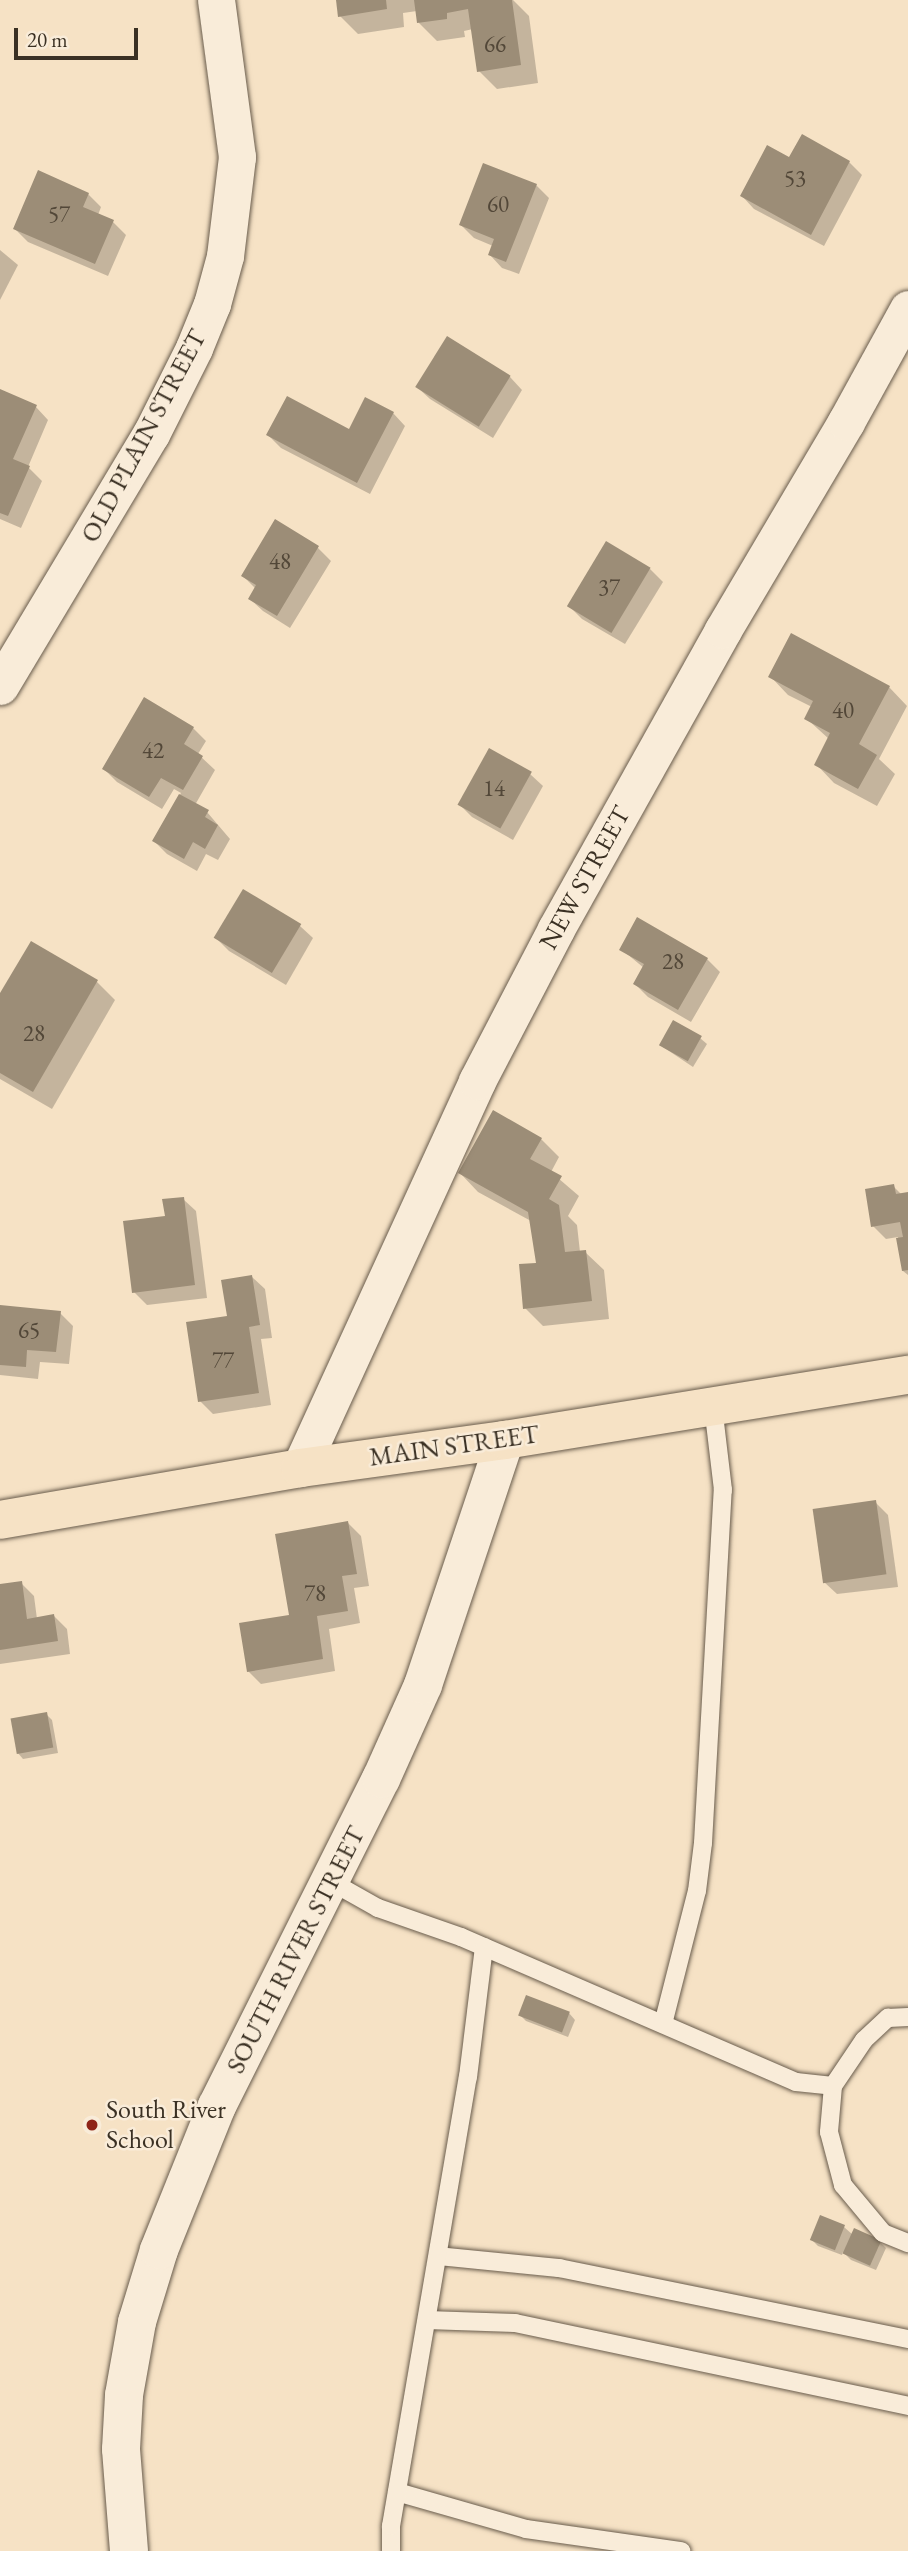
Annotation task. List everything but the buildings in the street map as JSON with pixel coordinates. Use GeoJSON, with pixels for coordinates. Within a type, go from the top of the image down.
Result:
{"type":"FeatureCollection","features":[{"type":"Feature","properties":{"kind":"main road","name":"MAIN STREET"},"geometry":{"type":"LineString","coordinates":[[0,1520],[300,1468],[505,1440],[908,1375]]}},
{"type":"Feature","properties":{"kind":"street","name":"OLD PLAIN STREET"},"geometry":{"type":"LineString","coordinates":[[0,686],[151,434],[194,348],[212,304],[225,256],[237,157],[216,0]]}},
{"type":"Feature","properties":{"kind":"street","name":"NEW STREET"},"geometry":{"type":"LineString","coordinates":[[300,1468],[477,1081],[556,929],[723,630],[846,422],[908,309]]}},
{"type":"Feature","properties":{"kind":"street","name":"SOUTH RIVER STREET"},"geometry":{"type":"LineString","coordinates":[[129,2551],[121,2449],[124,2395],[137,2322],[159,2250],[207,2131],[381,1779],[423,1685],[505,1440]]}},
{"type":"Feature","properties":{"kind":"lane"},"geometry":{"type":"LineString","coordinates":[[663,2024],[697,1891],[703,1843],[723,1490],[713,1406]]}},
{"type":"Feature","properties":{"kind":"lane"},"geometry":{"type":"LineString","coordinates":[[330,1881],[378,1908],[484,1947],[796,2081],[833,2086]]}},
{"type":"Feature","properties":{"kind":"lane"},"geometry":{"type":"LineString","coordinates":[[391,2551],[391,2526],[468,2077],[484,1947]]}},
{"type":"Feature","properties":{"kind":"lane"},"geometry":{"type":"LineString","coordinates":[[908,2017],[888,2018],[864,2040],[833,2086],[829,2132],[843,2185],[883,2233],[908,2243]]}},
{"type":"Feature","properties":{"kind":"lane"},"geometry":{"type":"LineString","coordinates":[[438,2256],[559,2268],[908,2339]]}},
{"type":"Feature","properties":{"kind":"lane"},"geometry":{"type":"LineString","coordinates":[[427,2320],[515,2323],[908,2406]]}},
{"type":"Feature","properties":{"kind":"lane"},"geometry":{"type":"LineString","coordinates":[[397,2492],[526,2529],[681,2551]]}},
{"type":"Feature","properties":{"kind":"place","name":"South River School"},"geometry":{"type":"Point","coordinates":[92,2125]}}]}
